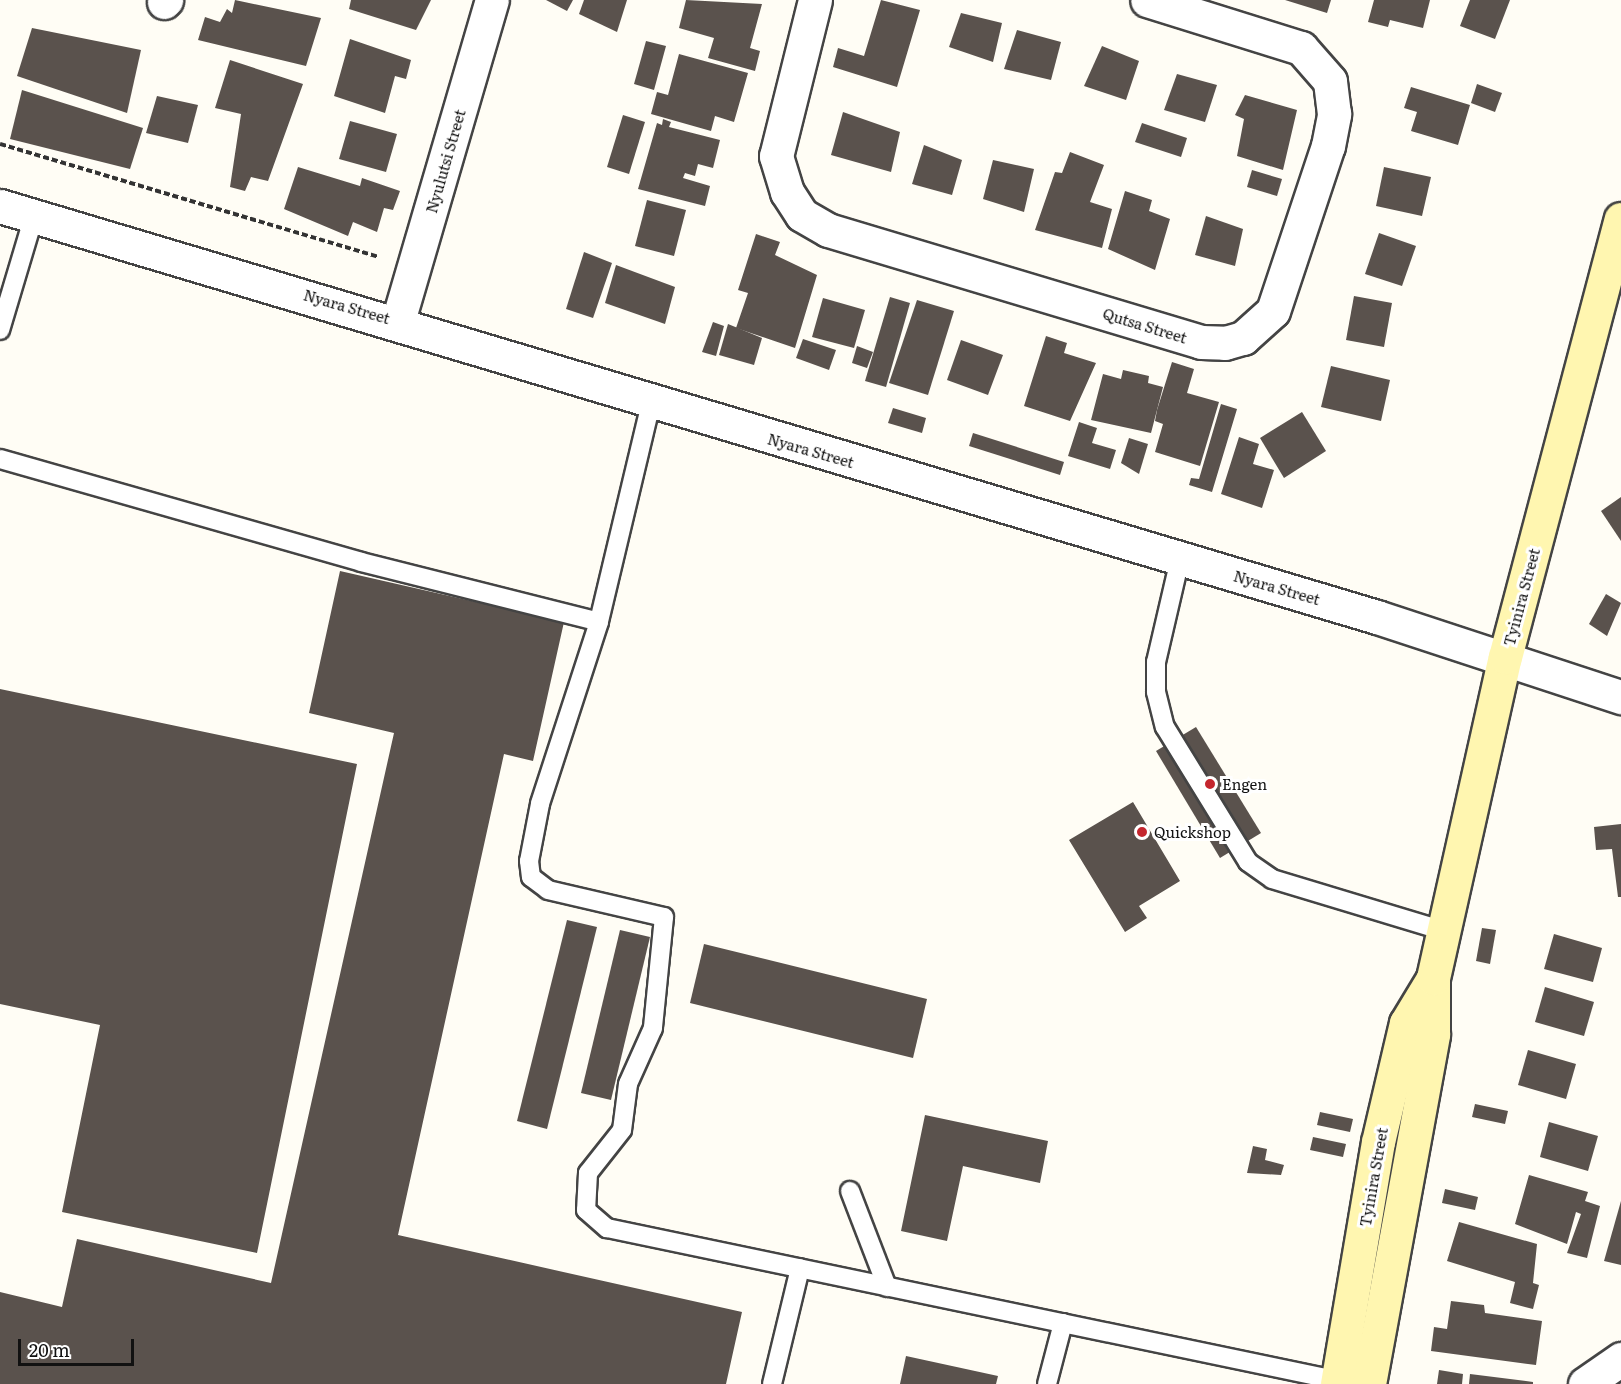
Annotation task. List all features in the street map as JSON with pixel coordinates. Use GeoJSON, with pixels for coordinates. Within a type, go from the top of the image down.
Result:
{"type":"FeatureCollection","features":[{"type":"Feature","properties":{"kind":"street","name":"Nyulutsi Street"},"geometry":{"type":"LineString","coordinates":[[398,321],[492,0]]}},
{"type":"Feature","properties":{"kind":"street","name":"Qutsa Street"},"geometry":{"type":"LineString","coordinates":[[815,0],[776,156],[787,192],[802,215],[828,230],[1201,342],[1225,343],[1258,326],[1277,300],[1328,146],[1334,114],[1330,81],[1301,48],[1147,0]]}},
{"type":"Feature","properties":{"kind":"street","name":"Nyara Street"},"geometry":{"type":"LineString","coordinates":[[0,206],[398,321],[651,403],[1505,657],[1621,697]]}},
{"type":"Feature","properties":{"kind":"street","name":"Tyinira Street"},"geometry":{"type":"LineString","coordinates":[[1350,1383],[1433,1034],[1433,978],[1505,657],[1621,219]]}},
{"type":"Feature","properties":{"kind":"street"},"geometry":{"type":"LineString","coordinates":[[1585,1384],[1621,1359]]}},
{"type":"Feature","properties":{"kind":"lane"},"geometry":{"type":"LineString","coordinates":[[0,330],[34,216]]}},
{"type":"Feature","properties":{"kind":"lane"},"geometry":{"type":"LineString","coordinates":[[651,403],[599,622],[531,836],[531,877],[548,890],[664,917],[653,1028],[628,1084],[622,1130],[588,1173],[586,1210],[607,1228],[1350,1383]]}},
{"type":"Feature","properties":{"kind":"lane"},"geometry":{"type":"LineString","coordinates":[[0,459],[361,562],[599,622]]}},
{"type":"Feature","properties":{"kind":"lane"},"geometry":{"type":"LineString","coordinates":[[1180,559],[1156,662],[1156,692],[1165,727],[1248,862],[1272,879],[1444,931]]}},
{"type":"Feature","properties":{"kind":"lane"},"geometry":{"type":"LineString","coordinates":[[850,1191],[887,1287]]}},
{"type":"Feature","properties":{"kind":"lane"},"geometry":{"type":"LineString","coordinates":[[772,1384],[800,1268]]}},
{"type":"Feature","properties":{"kind":"lane"},"geometry":{"type":"LineString","coordinates":[[1047,1384],[1063,1323]]}},
{"type":"Feature","properties":{"kind":"path"},"geometry":{"type":"LineString","coordinates":[[0,144],[414,267]]}},
{"type":"Feature","properties":{"kind":"building"},"geometry":{"type":"Polygon","coordinates":[[[235,0],[321,18],[306,66],[198,40],[205,17],[220,22],[227,9],[232,13],[235,0]]]}},
{"type":"Feature","properties":{"kind":"building"},"geometry":{"type":"Polygon","coordinates":[[[351,0],[431,0],[416,30],[349,9],[351,0]]]}},
{"type":"Feature","properties":{"kind":"building"},"geometry":{"type":"Polygon","coordinates":[[[546,0],[573,0],[567,11],[546,0]]]}},
{"type":"Feature","properties":{"kind":"building"},"geometry":{"type":"Polygon","coordinates":[[[584,0],[627,0],[617,32],[579,14],[584,0]]]}},
{"type":"Feature","properties":{"kind":"building"},"geometry":{"type":"Polygon","coordinates":[[[686,0],[762,4],[750,48],[760,51],[755,71],[708,58],[714,38],[679,28],[686,0]]]}},
{"type":"Feature","properties":{"kind":"building"},"geometry":{"type":"Polygon","coordinates":[[[881,0],[920,10],[897,87],[833,67],[838,48],[864,56],[881,0]]]}},
{"type":"Feature","properties":{"kind":"building"},"geometry":{"type":"Polygon","coordinates":[[[1285,0],[1331,0],[1327,13],[1285,0]]]}},
{"type":"Feature","properties":{"kind":"building"},"geometry":{"type":"Polygon","coordinates":[[[1374,0],[1430,0],[1423,28],[1390,20],[1388,27],[1368,22],[1374,0]]]}},
{"type":"Feature","properties":{"kind":"building"},"geometry":{"type":"Polygon","coordinates":[[[1470,0],[1510,0],[1495,39],[1460,26],[1470,0]]]}},
{"type":"Feature","properties":{"kind":"building"},"geometry":{"type":"Polygon","coordinates":[[[961,13],[1002,23],[993,62],[949,47],[961,13]]]}},
{"type":"Feature","properties":{"kind":"building"},"geometry":{"type":"Polygon","coordinates":[[[32,28],[141,50],[127,113],[17,76],[32,28]]]}},
{"type":"Feature","properties":{"kind":"building"},"geometry":{"type":"Polygon","coordinates":[[[1017,30],[1061,42],[1051,80],[1004,69],[1017,30]]]}},
{"type":"Feature","properties":{"kind":"building"},"geometry":{"type":"Polygon","coordinates":[[[350,39],[411,60],[406,79],[395,76],[385,113],[334,96],[350,39]]]}},
{"type":"Feature","properties":{"kind":"building"},"geometry":{"type":"Polygon","coordinates":[[[646,41],[666,46],[654,90],[634,84],[646,41]]]}},
{"type":"Feature","properties":{"kind":"building"},"geometry":{"type":"Polygon","coordinates":[[[1102,46],[1139,61],[1126,100],[1084,86],[1102,46]]]}},
{"type":"Feature","properties":{"kind":"building"},"geometry":{"type":"Polygon","coordinates":[[[679,54],[748,73],[734,122],[715,116],[711,131],[651,114],[657,92],[668,95],[679,54]]]}},
{"type":"Feature","properties":{"kind":"building"},"geometry":{"type":"Polygon","coordinates":[[[230,60],[303,84],[268,181],[251,177],[245,191],[230,187],[241,114],[215,108],[230,60]]]}},
{"type":"Feature","properties":{"kind":"building"},"geometry":{"type":"Polygon","coordinates":[[[1177,74],[1217,85],[1205,122],[1164,110],[1177,74]]]}},
{"type":"Feature","properties":{"kind":"building"},"geometry":{"type":"Polygon","coordinates":[[[1477,84],[1502,93],[1495,112],[1471,103],[1477,84]]]}},
{"type":"Feature","properties":{"kind":"building"},"geometry":{"type":"Polygon","coordinates":[[[1411,87],[1470,105],[1458,145],[1411,131],[1417,112],[1404,108],[1411,87]]]}},
{"type":"Feature","properties":{"kind":"building"},"geometry":{"type":"Polygon","coordinates":[[[22,90],[143,128],[130,169],[10,139],[22,90]]]}},
{"type":"Feature","properties":{"kind":"building"},"geometry":{"type":"Polygon","coordinates":[[[1245,95],[1297,110],[1283,170],[1237,156],[1244,119],[1235,115],[1245,95]]]}},
{"type":"Feature","properties":{"kind":"building"},"geometry":{"type":"Polygon","coordinates":[[[157,96],[198,105],[188,143],[146,133],[157,96]]]}},
{"type":"Feature","properties":{"kind":"building"},"geometry":{"type":"Polygon","coordinates":[[[843,112],[900,132],[891,172],[831,155],[843,112]]]}},
{"type":"Feature","properties":{"kind":"building"},"geometry":{"type":"Polygon","coordinates":[[[623,115],[645,122],[629,174],[607,167],[623,115]]]}},
{"type":"Feature","properties":{"kind":"building"},"geometry":{"type":"Polygon","coordinates":[[[663,119],[671,122],[669,127],[720,140],[713,168],[698,164],[695,176],[685,173],[683,178],[710,186],[705,206],[638,189],[657,123],[662,125],[663,119]]]}},
{"type":"Feature","properties":{"kind":"building"},"geometry":{"type":"Polygon","coordinates":[[[350,121],[397,134],[386,172],[339,159],[350,121]]]}},
{"type":"Feature","properties":{"kind":"building"},"geometry":{"type":"Polygon","coordinates":[[[1142,123],[1187,138],[1181,157],[1135,142],[1142,123]]]}},
{"type":"Feature","properties":{"kind":"building"},"geometry":{"type":"Polygon","coordinates":[[[924,145],[962,160],[952,195],[912,184],[924,145]]]}},
{"type":"Feature","properties":{"kind":"building"},"geometry":{"type":"Polygon","coordinates":[[[1070,152],[1104,165],[1090,202],[1112,209],[1102,248],[1035,230],[1055,172],[1062,173],[1070,152]]]}},
{"type":"Feature","properties":{"kind":"building"},"geometry":{"type":"Polygon","coordinates":[[[993,160],[1034,169],[1024,212],[983,199],[993,160]]]}},
{"type":"Feature","properties":{"kind":"building"},"geometry":{"type":"Polygon","coordinates":[[[298,167],[360,186],[362,178],[400,191],[393,210],[384,208],[377,232],[353,222],[348,236],[284,209],[298,167]]]}},
{"type":"Feature","properties":{"kind":"building"},"geometry":{"type":"Polygon","coordinates":[[[1384,167],[1431,177],[1422,216],[1376,206],[1384,167]]]}},
{"type":"Feature","properties":{"kind":"building"},"geometry":{"type":"Polygon","coordinates":[[[1252,170],[1282,179],[1277,196],[1247,187],[1252,170]]]}},
{"type":"Feature","properties":{"kind":"building"},"geometry":{"type":"Polygon","coordinates":[[[1125,191],[1152,200],[1149,211],[1170,219],[1155,270],[1108,249],[1125,191]]]}},
{"type":"Feature","properties":{"kind":"building"},"geometry":{"type":"Polygon","coordinates":[[[647,200],[686,210],[674,256],[635,246],[647,200]]]}},
{"type":"Feature","properties":{"kind":"building"},"geometry":{"type":"Polygon","coordinates":[[[1206,216],[1243,229],[1235,266],[1195,255],[1206,216]]]}},
{"type":"Feature","properties":{"kind":"building"},"geometry":{"type":"Polygon","coordinates":[[[1379,233],[1416,246],[1402,286],[1365,274],[1379,233]]]}},
{"type":"Feature","properties":{"kind":"building"},"geometry":{"type":"Polygon","coordinates":[[[756,234],[780,242],[775,255],[817,275],[795,348],[736,328],[748,293],[738,290],[756,234]]]}},
{"type":"Feature","properties":{"kind":"building"},"geometry":{"type":"Polygon","coordinates":[[[584,252],[612,263],[593,318],[566,309],[584,252]]]}},
{"type":"Feature","properties":{"kind":"building"},"geometry":{"type":"Polygon","coordinates":[[[616,265],[675,287],[665,324],[605,303],[616,265]]]}},
{"type":"Feature","properties":{"kind":"building"},"geometry":{"type":"Polygon","coordinates":[[[1354,296],[1392,303],[1384,347],[1346,340],[1354,296]]]}},
{"type":"Feature","properties":{"kind":"building"},"geometry":{"type":"Polygon","coordinates":[[[890,297],[910,303],[886,387],[865,381],[890,297]]]}},
{"type":"Feature","properties":{"kind":"building"},"geometry":{"type":"Polygon","coordinates":[[[823,298],[865,310],[854,348],[812,337],[823,298]]]}},
{"type":"Feature","properties":{"kind":"building"},"geometry":{"type":"Polygon","coordinates":[[[917,300],[954,311],[928,395],[889,383],[917,300]]]}},
{"type":"Feature","properties":{"kind":"building"},"geometry":{"type":"Polygon","coordinates":[[[713,322],[724,326],[716,356],[702,352],[713,322]]]}},
{"type":"Feature","properties":{"kind":"building"},"geometry":{"type":"Polygon","coordinates":[[[728,324],[762,338],[754,365],[719,355],[728,324]]]}},
{"type":"Feature","properties":{"kind":"building"},"geometry":{"type":"Polygon","coordinates":[[[1046,336],[1067,343],[1064,353],[1096,363],[1070,421],[1024,406],[1046,336]]]}},
{"type":"Feature","properties":{"kind":"building"},"geometry":{"type":"Polygon","coordinates":[[[803,339],[836,350],[829,370],[796,358],[803,339]]]}},
{"type":"Feature","properties":{"kind":"building"},"geometry":{"type":"Polygon","coordinates":[[[961,340],[1003,355],[988,395],[947,380],[961,340]]]}},
{"type":"Feature","properties":{"kind":"building"},"geometry":{"type":"Polygon","coordinates":[[[857,346],[873,352],[867,368],[852,363],[857,346]]]}},
{"type":"Feature","properties":{"kind":"building"},"geometry":{"type":"Polygon","coordinates":[[[1172,362],[1194,369],[1187,393],[1219,402],[1200,466],[1155,452],[1163,424],[1155,421],[1157,410],[1172,362]]]}},
{"type":"Feature","properties":{"kind":"building"},"geometry":{"type":"Polygon","coordinates":[[[1331,366],[1390,380],[1381,421],[1321,407],[1331,366]]]}},
{"type":"Feature","properties":{"kind":"building"},"geometry":{"type":"Polygon","coordinates":[[[1123,370],[1149,376],[1148,383],[1163,387],[1151,433],[1091,420],[1103,374],[1121,379],[1123,370]]]}},
{"type":"Feature","properties":{"kind":"building"},"geometry":{"type":"Polygon","coordinates":[[[1221,404],[1237,409],[1212,492],[1189,485],[1191,478],[1199,479],[1221,404]]]}},
{"type":"Feature","properties":{"kind":"building"},"geometry":{"type":"Polygon","coordinates":[[[893,408],[926,418],[922,433],[888,423],[893,408]]]}},
{"type":"Feature","properties":{"kind":"building"},"geometry":{"type":"Polygon","coordinates":[[[1302,412],[1326,451],[1284,478],[1260,438],[1302,412]]]}},
{"type":"Feature","properties":{"kind":"building"},"geometry":{"type":"Polygon","coordinates":[[[1079,422],[1097,428],[1092,443],[1116,450],[1110,469],[1068,456],[1079,422]]]}},
{"type":"Feature","properties":{"kind":"building"},"geometry":{"type":"Polygon","coordinates":[[[973,433],[1064,462],[1060,475],[969,446],[973,433]]]}},
{"type":"Feature","properties":{"kind":"building"},"geometry":{"type":"Polygon","coordinates":[[[1239,437],[1259,444],[1253,464],[1274,470],[1262,508],[1221,494],[1239,437]]]}},
{"type":"Feature","properties":{"kind":"building"},"geometry":{"type":"Polygon","coordinates":[[[1129,438],[1148,444],[1139,474],[1121,463],[1129,438]]]}},
{"type":"Feature","properties":{"kind":"building"},"geometry":{"type":"Polygon","coordinates":[[[1621,497],[1621,541],[1601,511],[1621,497]]]}},
{"type":"Feature","properties":{"kind":"building"},"geometry":{"type":"Polygon","coordinates":[[[340,571],[564,622],[533,761],[504,754],[398,1235],[742,1312],[726,1384],[0,1384],[0,1292],[62,1307],[77,1239],[271,1283],[394,733],[309,713],[340,571]]]}},
{"type":"Feature","properties":{"kind":"building"},"geometry":{"type":"Polygon","coordinates":[[[1606,594],[1621,603],[1607,636],[1589,624],[1606,594]]]}},
{"type":"Feature","properties":{"kind":"building"},"geometry":{"type":"Polygon","coordinates":[[[0,689],[357,764],[257,1253],[62,1212],[100,1025],[0,1004],[0,689]]]}},
{"type":"Feature","properties":{"kind":"building"},"geometry":{"type":"Polygon","coordinates":[[[1196,727],[1261,833],[1220,858],[1156,751],[1196,727]]]}},
{"type":"Feature","properties":{"kind":"building"},"geometry":{"type":"Polygon","coordinates":[[[1133,802],[1180,881],[1139,906],[1147,918],[1125,932],[1069,840],[1133,802]]]}},
{"type":"Feature","properties":{"kind":"building"},"geometry":{"type":"Polygon","coordinates":[[[1621,824],[1621,897],[1618,897],[1612,849],[1596,850],[1594,827],[1621,824]]]}},
{"type":"Feature","properties":{"kind":"building"},"geometry":{"type":"Polygon","coordinates":[[[567,920],[597,927],[547,1129],[517,1121],[567,920]]]}},
{"type":"Feature","properties":{"kind":"building"},"geometry":{"type":"Polygon","coordinates":[[[1482,928],[1496,930],[1490,964],[1476,961],[1482,928]]]}},
{"type":"Feature","properties":{"kind":"building"},"geometry":{"type":"Polygon","coordinates":[[[620,930],[650,937],[611,1100],[581,1093],[620,930]]]}},
{"type":"Feature","properties":{"kind":"building"},"geometry":{"type":"Polygon","coordinates":[[[1554,934],[1602,948],[1593,982],[1544,969],[1554,934]]]}},
{"type":"Feature","properties":{"kind":"building"},"geometry":{"type":"Polygon","coordinates":[[[704,944],[927,999],[913,1058],[690,1003],[704,944]]]}},
{"type":"Feature","properties":{"kind":"building"},"geometry":{"type":"Polygon","coordinates":[[[1545,987],[1594,1002],[1584,1036],[1535,1022],[1545,987]]]}},
{"type":"Feature","properties":{"kind":"building"},"geometry":{"type":"Polygon","coordinates":[[[1528,1050],[1576,1064],[1566,1099],[1518,1085],[1528,1050]]]}},
{"type":"Feature","properties":{"kind":"building"},"geometry":{"type":"Polygon","coordinates":[[[1475,1104],[1508,1111],[1505,1124],[1472,1117],[1475,1104]]]}},
{"type":"Feature","properties":{"kind":"building"},"geometry":{"type":"Polygon","coordinates":[[[1320,1112],[1353,1119],[1350,1132],[1317,1125],[1320,1112]]]}},
{"type":"Feature","properties":{"kind":"building"},"geometry":{"type":"Polygon","coordinates":[[[925,1115],[1048,1141],[1040,1183],[963,1166],[947,1241],[901,1231],[925,1115]]]}},
{"type":"Feature","properties":{"kind":"building"},"geometry":{"type":"Polygon","coordinates":[[[1549,1122],[1598,1136],[1588,1171],[1540,1157],[1549,1122]]]}},
{"type":"Feature","properties":{"kind":"building"},"geometry":{"type":"Polygon","coordinates":[[[1313,1137],[1346,1144],[1343,1157],[1310,1150],[1313,1137]]]}},
{"type":"Feature","properties":{"kind":"building"},"geometry":{"type":"Polygon","coordinates":[[[1253,1146],[1267,1149],[1265,1160],[1284,1165],[1281,1175],[1247,1173],[1253,1146]]]}},
{"type":"Feature","properties":{"kind":"building"},"geometry":{"type":"Polygon","coordinates":[[[1529,1175],[1588,1192],[1585,1201],[1600,1206],[1587,1258],[1567,1253],[1581,1214],[1576,1212],[1567,1244],[1515,1224],[1529,1175]]]}},
{"type":"Feature","properties":{"kind":"building"},"geometry":{"type":"Polygon","coordinates":[[[1445,1189],[1478,1197],[1475,1210],[1442,1203],[1445,1189]]]}},
{"type":"Feature","properties":{"kind":"building"},"geometry":{"type":"Polygon","coordinates":[[[1621,1201],[1621,1265],[1604,1261],[1621,1201]]]}},
{"type":"Feature","properties":{"kind":"building"},"geometry":{"type":"Polygon","coordinates":[[[1459,1222],[1537,1244],[1533,1283],[1539,1285],[1533,1309],[1510,1303],[1515,1282],[1447,1261],[1459,1222]]]}},
{"type":"Feature","properties":{"kind":"building"},"geometry":{"type":"Polygon","coordinates":[[[1451,1301],[1484,1305],[1485,1313],[1542,1321],[1536,1365],[1431,1351],[1434,1327],[1447,1329],[1451,1301]]]}},
{"type":"Feature","properties":{"kind":"building"},"geometry":{"type":"Polygon","coordinates":[[[906,1356],[998,1376],[996,1384],[900,1384],[906,1356]]]}},
{"type":"Feature","properties":{"kind":"building"},"geometry":{"type":"Polygon","coordinates":[[[1439,1370],[1463,1374],[1462,1384],[1437,1384],[1439,1370]]]}},
{"type":"Feature","properties":{"kind":"building"},"geometry":{"type":"Polygon","coordinates":[[[1470,1374],[1533,1382],[1533,1384],[1469,1384],[1470,1374]]]}},
{"type":"Feature","properties":{"kind":"place","name":"Engen"},"geometry":{"type":"Point","coordinates":[1210,784]}},
{"type":"Feature","properties":{"kind":"place","name":"Quickshop"},"geometry":{"type":"Point","coordinates":[1142,832]}}]}
